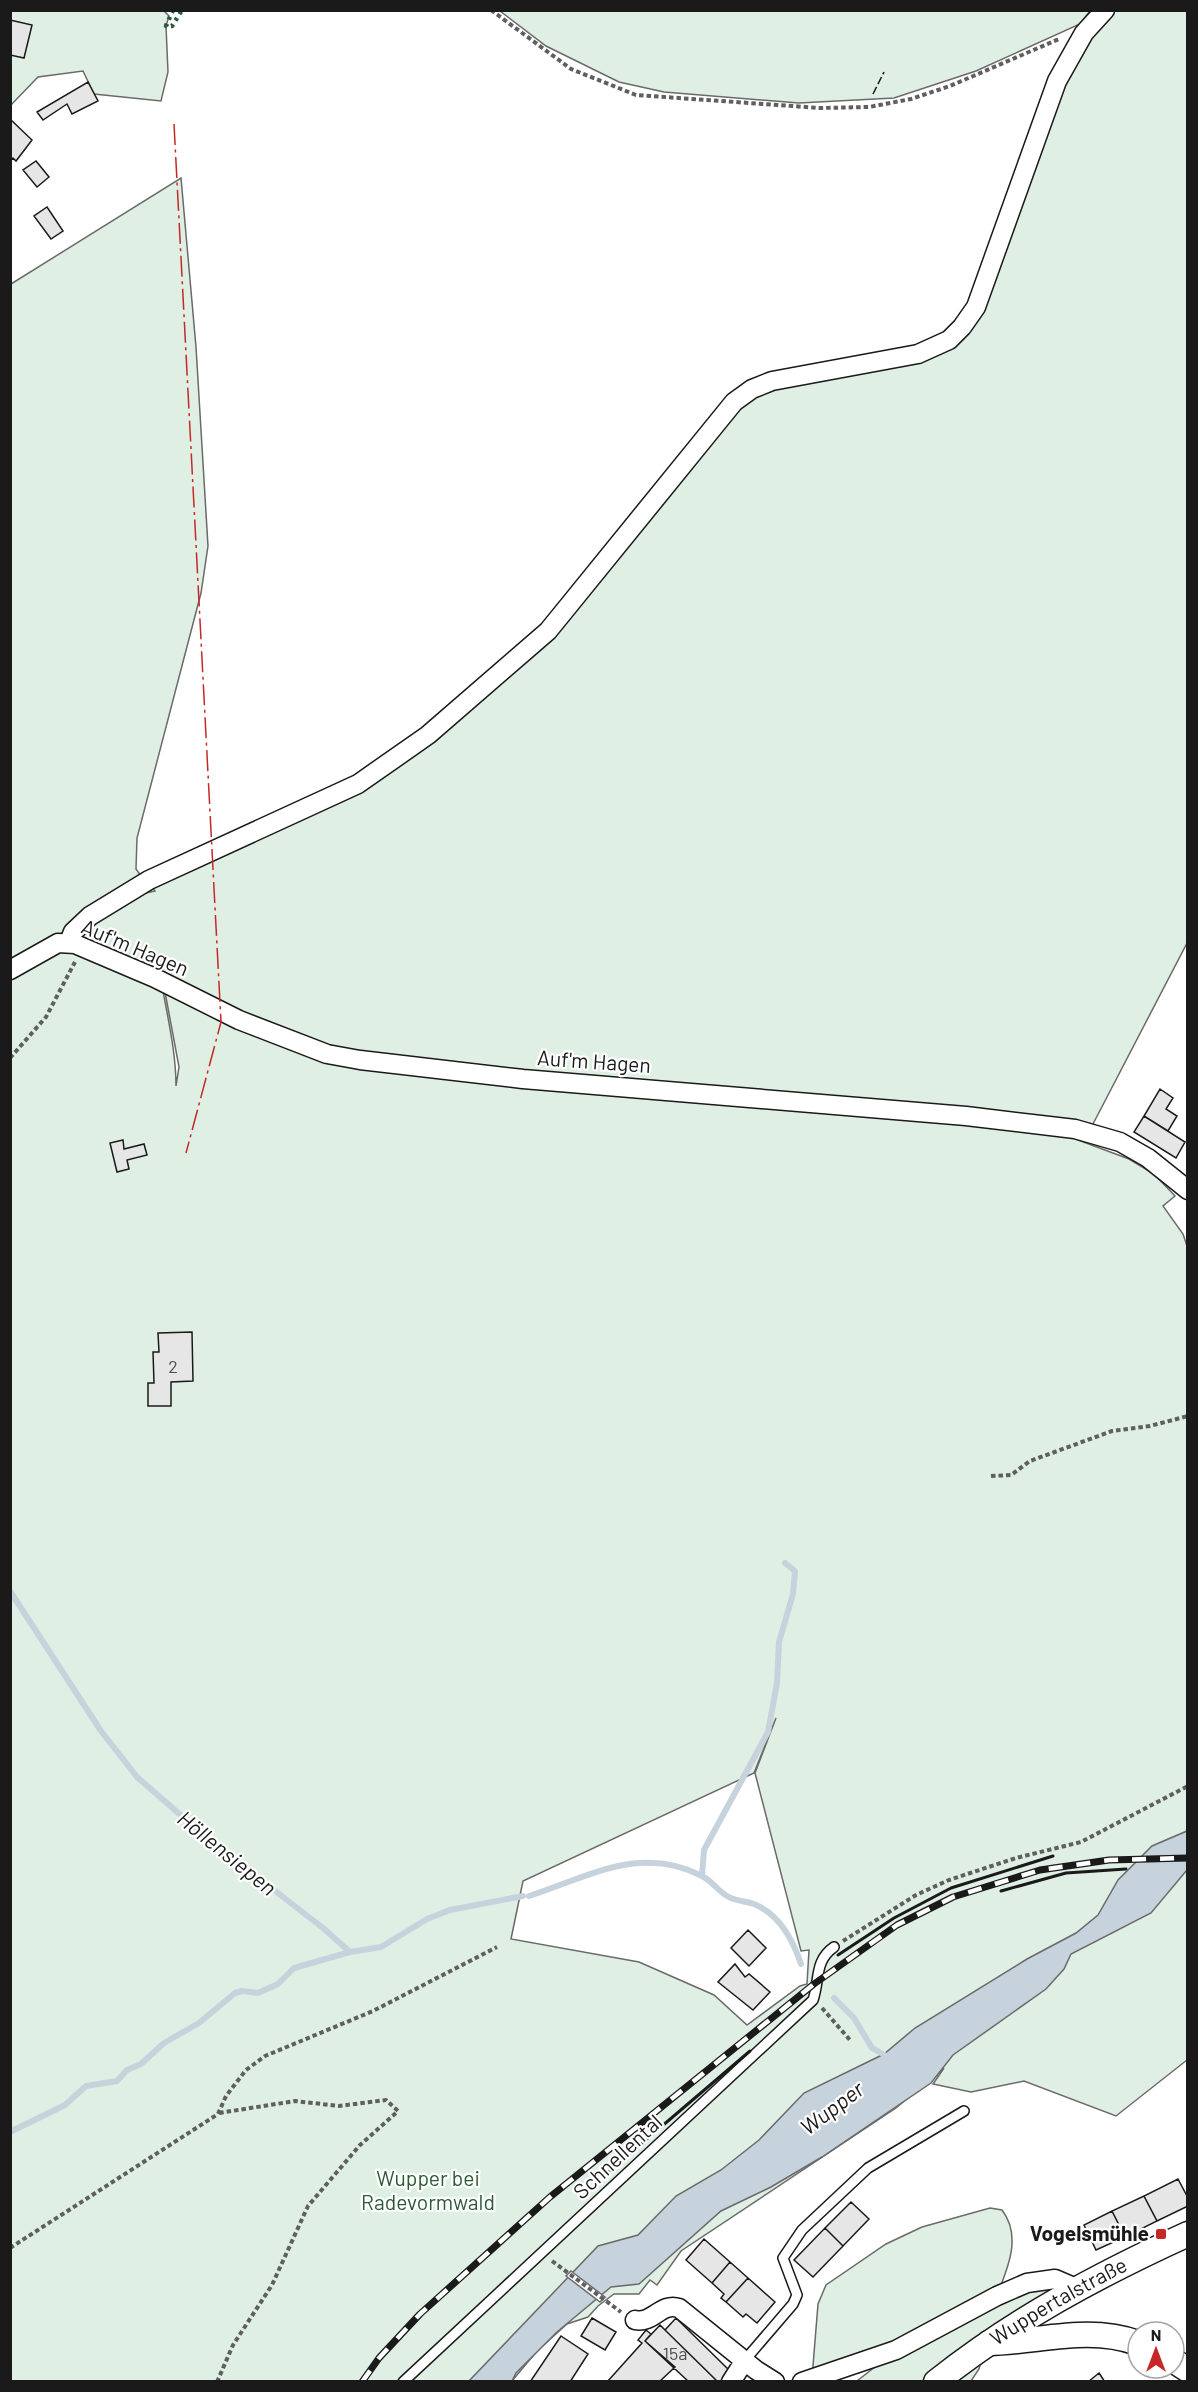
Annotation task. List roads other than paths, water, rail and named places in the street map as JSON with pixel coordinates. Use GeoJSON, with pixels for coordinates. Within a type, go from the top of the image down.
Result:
{"type":"FeatureCollection","features":[{"type":"Feature","properties":{"kind":"main road","name":"Wuppertalstraße"},"geometry":{"type":"LineString","coordinates":[[936,2382],[986,2343],[1076,2288],[1188,2234]]}},
{"type":"Feature","properties":{"kind":"main road"},"geometry":{"type":"LineString","coordinates":[[986,2343],[1081,2334],[1102,2334],[1126,2340]]}},
{"type":"Feature","properties":{"kind":"street"},"geometry":{"type":"LineString","coordinates":[[77,945],[73,933],[90,916],[149,880],[357,784],[429,735],[548,631],[592,580],[706,434],[734,402],[752,389],[772,381],[918,354],[949,340],[975,307],[1057,81],[1084,33],[1105,10]]}},
{"type":"Feature","properties":{"kind":"street","name":"Auf'm Hagen"},"geometry":{"type":"LineString","coordinates":[[10,970],[58,943],[77,945],[156,978],[238,1020],[327,1054],[360,1060],[524,1079],[955,1114],[1075,1129],[1120,1143],[1148,1158],[1188,1190]]}},
{"type":"Feature","properties":{"kind":"street"},"geometry":{"type":"LineString","coordinates":[[802,2382],[896,2350],[997,2296],[1027,2283],[1055,2279],[1076,2288]]}},
{"type":"Feature","properties":{"kind":"street"},"geometry":{"type":"LineString","coordinates":[[635,2320],[647,2320],[667,2307],[679,2308],[775,2382]]}},
{"type":"Feature","properties":{"kind":"street"},"geometry":{"type":"LineString","coordinates":[[731,2382],[745,2360]]}},
{"type":"Feature","properties":{"kind":"lane","name":"Schnellental"},"geometry":{"type":"LineString","coordinates":[[403,2382],[813,2000],[816,1971],[826,1953],[834,1947]]}},
{"type":"Feature","properties":{"kind":"lane"},"geometry":{"type":"LineString","coordinates":[[745,2360],[793,2304],[797,2295],[783,2258],[802,2230],[868,2168],[964,2111]]}},
{"type":"Feature","properties":{"kind":"water","name":"Wupper"},"geometry":{"type":"Polygon","coordinates":[[[1187,1831],[1187,1870],[1151,1913],[1071,1954],[1064,1969],[1046,1989],[953,2055],[931,2083],[822,2157],[771,2187],[721,2211],[639,2284],[611,2287],[557,2332],[516,2373],[512,2381],[468,2382],[598,2246],[638,2235],[676,2196],[721,2170],[759,2140],[804,2093],[884,2054],[915,2028],[1027,1959],[1076,1933],[1098,1915],[1118,1880],[1152,1846],[1187,1831]]]}},
{"type":"Feature","properties":{"kind":"waterway"},"geometry":{"type":"LineString","coordinates":[[702,1876],[704,1850],[768,1732],[777,1683],[779,1642],[793,1594],[795,1571],[785,1563]]}},
{"type":"Feature","properties":{"kind":"waterway","name":"Höllensiepen"},"geometry":{"type":"LineString","coordinates":[[10,1591],[101,1731],[137,1777],[207,1838],[323,1928],[350,1952],[381,1947],[427,1919],[450,1910],[523,1896]]}},
{"type":"Feature","properties":{"kind":"waterway","name":"Höllensiepen"},"geometry":{"type":"LineString","coordinates":[[529,1896],[615,1867],[636,1863],[658,1863],[679,1867],[706,1878],[730,1898],[754,1904],[771,1914],[789,1937],[801,1964]]}},
{"type":"Feature","properties":{"kind":"waterway"},"geometry":{"type":"LineString","coordinates":[[10,2132],[65,2105],[86,2086],[117,2081],[127,2070],[141,2064],[164,2043],[199,2023],[235,1993],[242,1991],[258,1993],[278,1984],[294,1968],[350,1952]]}},
{"type":"Feature","properties":{"kind":"waterway","name":"Höllensiepen"},"geometry":{"type":"LineString","coordinates":[[834,1998],[854,2018],[872,2048],[890,2058]]}},
{"type":"Feature","properties":{"kind":"railway"},"geometry":{"type":"LineString","coordinates":[[362,2382],[379,2358],[420,2314],[550,2197],[814,1984],[897,1925],[953,1897],[1040,1870],[1109,1860],[1188,1858]]}},
{"type":"Feature","properties":{"kind":"place","name":"Vogelsmühle"},"geometry":{"type":"Point","coordinates":[1161,2234]}},
{"type":"Feature","properties":{"kind":"park label","name":"Wupper bei Radevormwald"},"geometry":{"type":"Point","coordinates":[428,2191]}}]}
